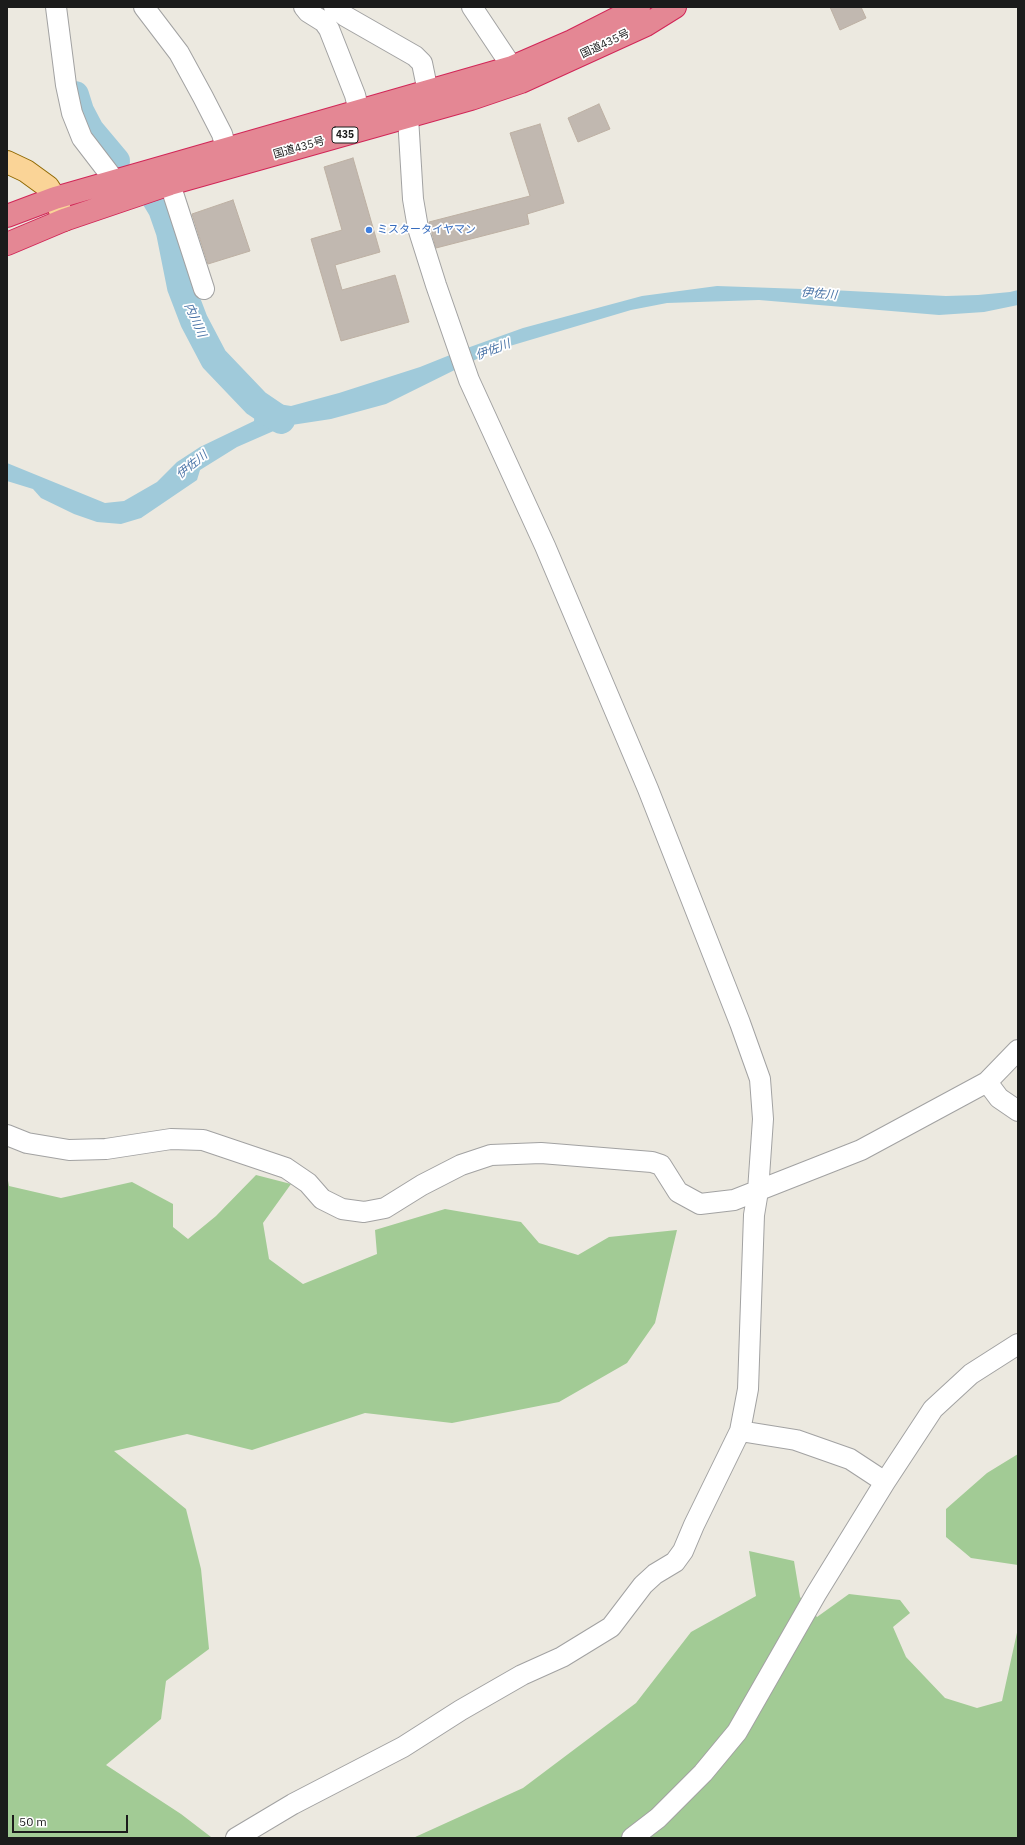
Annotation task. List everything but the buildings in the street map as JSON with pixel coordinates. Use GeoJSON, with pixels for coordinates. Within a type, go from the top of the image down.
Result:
{"type":"FeatureCollection","features":[{"type":"Feature","properties":{"kind":"highway","name":"国道435号"},"geometry":{"type":"LineString","coordinates":[[7,244],[64,220],[170,184],[406,108],[520,82],[646,25],[675,7]]}},
{"type":"Feature","properties":{"kind":"highway","name":"国道435号"},"geometry":{"type":"LineString","coordinates":[[7,216],[55,198],[359,111],[406,108],[428,92],[512,67],[572,41],[630,9]]}},
{"type":"Feature","properties":{"kind":"main road"},"geometry":{"type":"LineString","coordinates":[[7,162],[38,179],[48,187],[55,198],[64,220]]}},
{"type":"Feature","properties":{"kind":"street"},"geometry":{"type":"LineString","coordinates":[[56,7],[66,85],[72,113],[82,138],[115,181]]}},
{"type":"Feature","properties":{"kind":"street"},"geometry":{"type":"LineString","coordinates":[[144,7],[179,53],[216,122],[226,148]]}},
{"type":"Feature","properties":{"kind":"street"},"geometry":{"type":"LineString","coordinates":[[304,7],[308,12],[324,22],[329,29],[355,95],[359,111]]}},
{"type":"Feature","properties":{"kind":"street"},"geometry":{"type":"LineString","coordinates":[[334,7],[345,16],[415,56],[422,63],[428,92]]}},
{"type":"Feature","properties":{"kind":"street"},"geometry":{"type":"LineString","coordinates":[[472,7],[512,67]]}},
{"type":"Feature","properties":{"kind":"street"},"geometry":{"type":"LineString","coordinates":[[236,1838],[293,1804],[403,1747],[461,1710],[522,1675],[562,1657],[611,1627],[643,1585],[655,1574],[674,1562],[683,1551],[694,1525],[740,1431],[748,1388],[754,1215],[758,1191],[763,1119],[760,1079],[648,789],[545,546],[469,380],[455,342],[418,228],[413,199],[406,108]]}},
{"type":"Feature","properties":{"kind":"street"},"geometry":{"type":"LineString","coordinates":[[170,184],[204,289]]}},
{"type":"Feature","properties":{"kind":"street"},"geometry":{"type":"LineString","coordinates":[[7,1135],[27,1143],[69,1150],[106,1149],[171,1140],[202,1140],[286,1168],[308,1183],[322,1199],[342,1209],[364,1212],[385,1208],[422,1185],[461,1165],[491,1155],[541,1153],[652,1162],[661,1165],[678,1192],[700,1204],[734,1200],[861,1150],[987,1082],[1018,1050]]}},
{"type":"Feature","properties":{"kind":"street"},"geometry":{"type":"LineString","coordinates":[[987,1082],[999,1098],[1018,1112]]}},
{"type":"Feature","properties":{"kind":"street"},"geometry":{"type":"LineString","coordinates":[[632,1838],[658,1818],[703,1773],[737,1732],[816,1594],[885,1482],[933,1410],[971,1374],[1018,1344]]}},
{"type":"Feature","properties":{"kind":"street"},"geometry":{"type":"LineString","coordinates":[[740,1431],[796,1440],[850,1459],[885,1482]]}},
{"type":"Feature","properties":{"kind":"green space"},"geometry":{"type":"Polygon","coordinates":[[[7,1175],[9,1186],[61,1198],[132,1182],[173,1204],[173,1227],[188,1239],[216,1216],[256,1175],[291,1184],[263,1223],[269,1259],[303,1284],[377,1254],[375,1230],[445,1209],[521,1222],[539,1243],[578,1255],[609,1237],[677,1230],[655,1323],[627,1363],[559,1402],[452,1423],[365,1413],[252,1450],[187,1434],[114,1451],[186,1509],[201,1569],[209,1649],[166,1681],[161,1719],[106,1765],[181,1814],[211,1837],[210,1838],[7,1838],[7,1175]]]}},
{"type":"Feature","properties":{"kind":"green space"},"geometry":{"type":"Polygon","coordinates":[[[1018,1454],[1018,1565],[971,1558],[946,1537],[946,1509],[987,1473],[1018,1454]]]}},
{"type":"Feature","properties":{"kind":"green space"},"geometry":{"type":"Polygon","coordinates":[[[749,1551],[794,1561],[800,1597],[817,1617],[849,1594],[900,1600],[910,1613],[893,1627],[906,1657],[945,1698],[977,1708],[1002,1701],[1018,1628],[1018,1838],[413,1838],[523,1788],[636,1703],[691,1632],[756,1596],[749,1551]]]}},
{"type":"Feature","properties":{"kind":"water","name":"伊佐川"},"geometry":{"type":"Polygon","coordinates":[[[717,286],[946,296],[978,295],[1018,290],[1018,305],[984,312],[939,315],[759,300],[667,303],[631,310],[493,351],[386,404],[331,419],[285,426],[237,447],[200,470],[197,480],[141,518],[121,524],[97,522],[74,514],[41,498],[33,489],[7,481],[7,463],[105,503],[124,501],[157,482],[177,462],[200,447],[254,421],[255,410],[272,403],[291,406],[339,393],[420,367],[523,328],[642,296],[717,286]]]}},
{"type":"Feature","properties":{"kind":"waterway","name":"内川川"},"geometry":{"type":"LineString","coordinates":[[75,95],[80,111],[90,130],[116,161]]}},
{"type":"Feature","properties":{"kind":"waterway","name":"内川川"},"geometry":{"type":"LineString","coordinates":[[153,194],[162,209],[170,232],[181,287],[194,321],[214,359],[256,403],[281,420]]}},
{"type":"Feature","properties":{"kind":"place","name":"ミスタータイヤマン"},"geometry":{"type":"Point","coordinates":[369,230]}}]}
